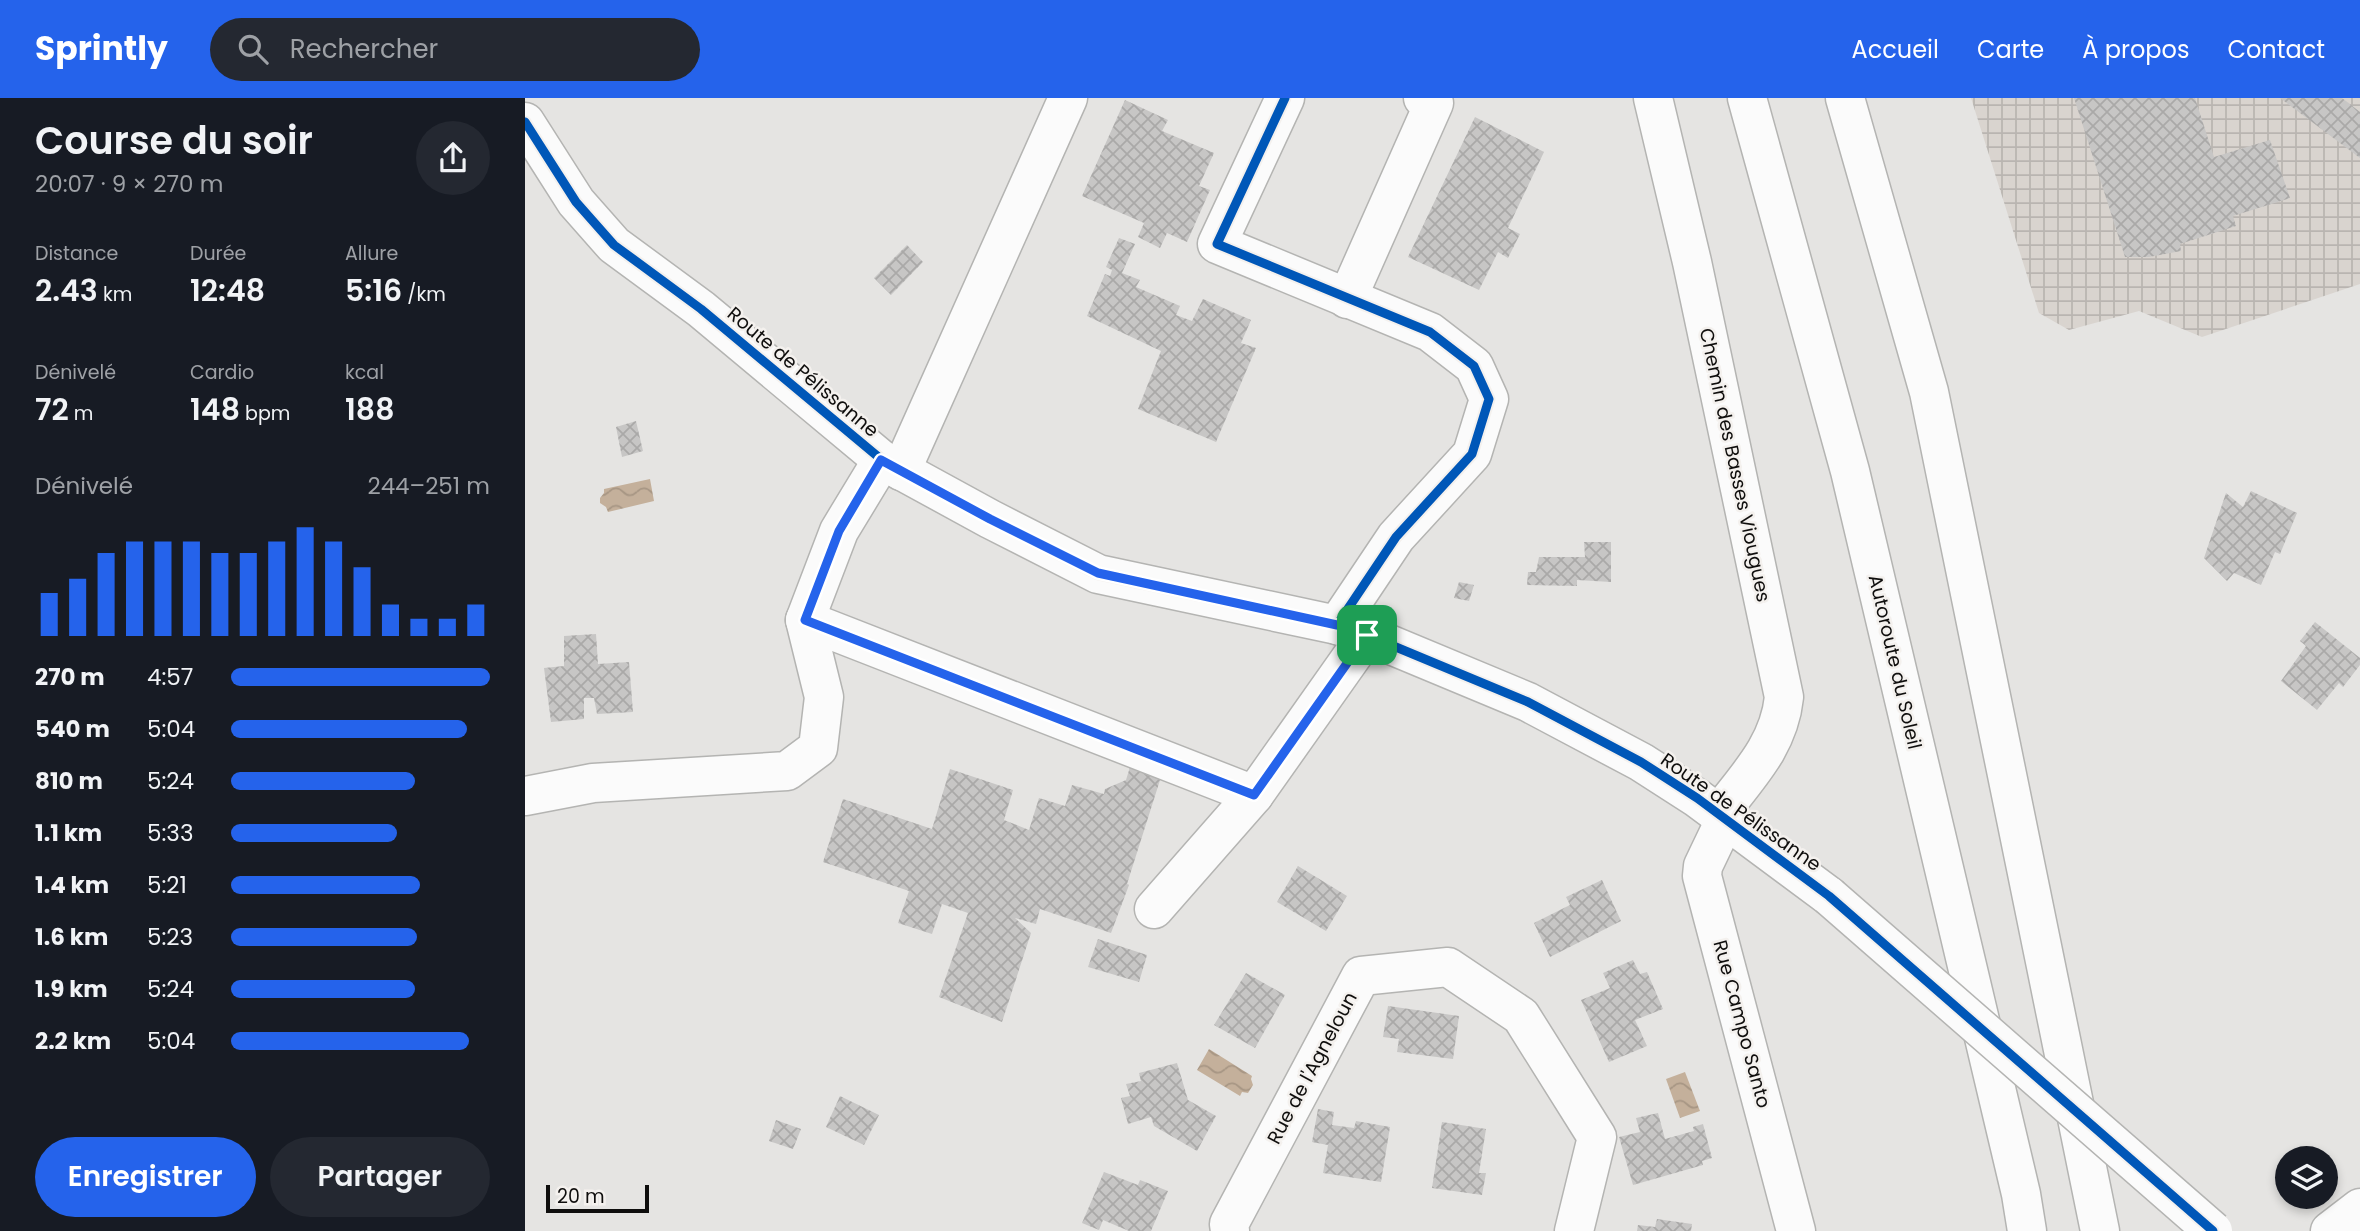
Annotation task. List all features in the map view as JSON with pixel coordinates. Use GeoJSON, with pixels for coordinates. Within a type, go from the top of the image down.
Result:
{"type":"FeatureCollection","features":[{"type":"Feature","properties":{"kind":"main road"},"geometry":{"type":"LineString","coordinates":[[525,796],[593,783],[787,771],[818,748],[824,697],[805,620],[839,531],[891,466],[1067,98]]}},
{"type":"Feature","properties":{"kind":"main road"},"geometry":{"type":"LineString","coordinates":[[1154,909],[1254,795],[1352,630],[1396,537],[1472,454],[1489,399],[1474,366],[1430,332],[1216,244],[1285,98]]}},
{"type":"Feature","properties":{"kind":"main road"},"geometry":{"type":"LineString","coordinates":[[1347,299],[1434,103],[1423,98]]}},
{"type":"Feature","properties":{"kind":"main road","name":"Chemin des Basses Viougues"},"geometry":{"type":"LineString","coordinates":[[1653,98],[1695,275],[1784,697],[1782,716],[1775,736],[1721,818]]}},
{"type":"Feature","properties":{"kind":"main road","name":"Autoroute du Soleil"},"geometry":{"type":"LineString","coordinates":[[1747,98],[1850,471],[2021,1194],[2027,1231]]}},
{"type":"Feature","properties":{"kind":"main road"},"geometry":{"type":"LineString","coordinates":[[1845,98],[1929,392],[2100,1231]]}},
{"type":"Feature","properties":{"kind":"main road","name":"Route de Pélissanne"},"geometry":{"type":"LineString","coordinates":[[525,122],[576,202],[614,245],[701,309],[891,466],[1098,573],[1352,630],[1528,702],[1641,762],[1697,799],[1829,896],[2213,1231]]}},
{"type":"Feature","properties":{"kind":"main road"},"geometry":{"type":"LineString","coordinates":[[805,620],[1254,795]]}},
{"type":"Feature","properties":{"kind":"main road","name":"Rue Campo Santo"},"geometry":{"type":"LineString","coordinates":[[1721,818],[1703,866],[1702,876],[1796,1231]]}},
{"type":"Feature","properties":{"kind":"main road","name":"Rue de l'Agneloun"},"geometry":{"type":"LineString","coordinates":[[1230,1231],[1229,1224],[1361,976],[1448,967],[1521,1016],[1597,1137],[1574,1231]]}},
{"type":"Feature","properties":{"kind":"main road"},"geometry":{"type":"LineString","coordinates":[[2330,1231],[2360,1208]]}},
{"type":"Feature","properties":{"kind":"shaded area"},"geometry":{"type":"Polygon","coordinates":[[[1971,98],[2360,98],[2360,284],[2202,337],[2139,311],[2069,330],[2039,313],[1971,98]]]}},
{"type":"Feature","properties":{"kind":"water"},"geometry":{"type":"Polygon","coordinates":[[[650,479],[654,501],[608,512],[600,503],[604,489],[650,479]]]}},
{"type":"Feature","properties":{"kind":"water"},"geometry":{"type":"Polygon","coordinates":[[[1209,1049],[1252,1076],[1253,1085],[1248,1093],[1242,1092],[1240,1096],[1197,1070],[1209,1049]]]}},
{"type":"Feature","properties":{"kind":"water"},"geometry":{"type":"Polygon","coordinates":[[[1685,1072],[1700,1111],[1680,1118],[1666,1079],[1685,1072]]]}},
{"type":"Feature","properties":{"kind":"building"},"geometry":{"type":"Polygon","coordinates":[[[2074,98],[2195,98],[2214,157],[2270,140],[2290,198],[2233,216],[2236,226],[2180,244],[2181,251],[2149,257],[2125,257],[2074,98]]]}},
{"type":"Feature","properties":{"kind":"building"},"geometry":{"type":"Polygon","coordinates":[[[2280,98],[2342,98],[2360,112],[2360,158],[2280,98]]]}},
{"type":"Feature","properties":{"kind":"building"},"geometry":{"type":"Polygon","coordinates":[[[1125,100],[1168,120],[1162,131],[1214,153],[1199,186],[1210,190],[1187,242],[1167,233],[1160,248],[1138,237],[1144,223],[1082,196],[1125,100]]]}},
{"type":"Feature","properties":{"kind":"building"},"geometry":{"type":"Polygon","coordinates":[[[1475,117],[1544,152],[1508,228],[1520,234],[1508,258],[1498,252],[1479,290],[1408,257],[1475,117]]]}},
{"type":"Feature","properties":{"kind":"building"},"geometry":{"type":"Polygon","coordinates":[[[1119,238],[1135,244],[1122,273],[1140,280],[1136,287],[1180,306],[1176,315],[1192,321],[1203,299],[1251,320],[1241,343],[1256,348],[1216,442],[1138,409],[1161,351],[1087,316],[1105,274],[1110,276],[1112,270],[1106,267],[1119,238]]]}},
{"type":"Feature","properties":{"kind":"building"},"geometry":{"type":"Polygon","coordinates":[[[907,245],[923,262],[891,295],[874,278],[907,245]]]}},
{"type":"Feature","properties":{"kind":"building"},"geometry":{"type":"Polygon","coordinates":[[[636,421],[643,451],[622,457],[616,427],[636,421]]]}},
{"type":"Feature","properties":{"kind":"building"},"geometry":{"type":"Polygon","coordinates":[[[2251,491],[2297,513],[2280,554],[2275,552],[2261,585],[2234,573],[2227,581],[2204,558],[2226,493],[2243,507],[2251,491]]]}},
{"type":"Feature","properties":{"kind":"building"},"geometry":{"type":"Polygon","coordinates":[[[1584,542],[1611,542],[1611,582],[1577,580],[1577,586],[1527,585],[1528,572],[1536,572],[1539,557],[1585,557],[1584,542]]]}},
{"type":"Feature","properties":{"kind":"building"},"geometry":{"type":"Polygon","coordinates":[[[1459,582],[1474,585],[1469,601],[1454,598],[1459,582]]]}},
{"type":"Feature","properties":{"kind":"building"},"geometry":{"type":"Polygon","coordinates":[[[2315,622],[2360,658],[2360,665],[2343,687],[2339,683],[2317,710],[2281,681],[2306,646],[2300,641],[2315,622]]]}},
{"type":"Feature","properties":{"kind":"building"},"geometry":{"type":"Polygon","coordinates":[[[596,634],[598,664],[629,662],[633,712],[597,714],[594,698],[584,698],[584,719],[551,722],[544,668],[564,666],[564,636],[596,634]]]}},
{"type":"Feature","properties":{"kind":"building"},"geometry":{"type":"Polygon","coordinates":[[[1130,767],[1161,777],[1127,884],[1129,885],[1111,933],[1040,909],[1036,924],[1015,918],[1031,933],[1002,1022],[939,997],[968,913],[942,904],[932,934],[898,923],[909,891],[823,862],[843,799],[932,829],[950,769],[1013,790],[1004,820],[1029,830],[1039,798],[1065,806],[1072,785],[1104,794],[1105,789],[1126,780],[1130,767]]]}},
{"type":"Feature","properties":{"kind":"building"},"geometry":{"type":"Polygon","coordinates":[[[1298,866],[1347,896],[1326,931],[1277,902],[1298,866]]]}},
{"type":"Feature","properties":{"kind":"building"},"geometry":{"type":"Polygon","coordinates":[[[1602,880],[1621,921],[1550,957],[1534,923],[1570,905],[1566,897],[1602,880]]]}},
{"type":"Feature","properties":{"kind":"building"},"geometry":{"type":"Polygon","coordinates":[[[1098,939],[1147,955],[1139,982],[1088,967],[1098,939]]]}},
{"type":"Feature","properties":{"kind":"building"},"geometry":{"type":"Polygon","coordinates":[[[1633,960],[1640,974],[1647,972],[1663,1009],[1635,1020],[1647,1046],[1609,1062],[1581,1000],[1610,988],[1603,973],[1633,960]]]}},
{"type":"Feature","properties":{"kind":"building"},"geometry":{"type":"Polygon","coordinates":[[[1246,973],[1285,995],[1255,1048],[1214,1025],[1246,973]]]}},
{"type":"Feature","properties":{"kind":"building"},"geometry":{"type":"Polygon","coordinates":[[[1388,1006],[1459,1016],[1453,1059],[1397,1052],[1399,1039],[1383,1037],[1388,1006]]]}},
{"type":"Feature","properties":{"kind":"building"},"geometry":{"type":"Polygon","coordinates":[[[1177,1063],[1188,1100],[1216,1116],[1197,1151],[1154,1126],[1151,1117],[1128,1124],[1121,1098],[1130,1096],[1126,1084],[1141,1081],[1139,1073],[1177,1063]]]}},
{"type":"Feature","properties":{"kind":"building"},"geometry":{"type":"Polygon","coordinates":[[[840,1096],[879,1115],[864,1145],[826,1127],[840,1096]]]}},
{"type":"Feature","properties":{"kind":"building"},"geometry":{"type":"Polygon","coordinates":[[[1318,1109],[1334,1112],[1332,1125],[1354,1128],[1356,1121],[1390,1127],[1381,1182],[1323,1173],[1328,1145],[1312,1142],[1318,1109]]]}},
{"type":"Feature","properties":{"kind":"building"},"geometry":{"type":"Polygon","coordinates":[[[1658,1113],[1665,1139],[1694,1131],[1693,1127],[1703,1124],[1712,1158],[1702,1161],[1703,1165],[1633,1185],[1619,1137],[1640,1132],[1636,1118],[1658,1113]]]}},
{"type":"Feature","properties":{"kind":"building"},"geometry":{"type":"Polygon","coordinates":[[[776,1120],[801,1129],[793,1149],[769,1141],[776,1120]]]}},
{"type":"Feature","properties":{"kind":"building"},"geometry":{"type":"Polygon","coordinates":[[[1442,1122],[1486,1129],[1479,1173],[1486,1173],[1482,1195],[1432,1188],[1442,1122]]]}},
{"type":"Feature","properties":{"kind":"building"},"geometry":{"type":"Polygon","coordinates":[[[1104,1172],[1138,1185],[1140,1180],[1168,1191],[1151,1231],[1129,1231],[1103,1220],[1099,1230],[1082,1223],[1104,1172]]]}},
{"type":"Feature","properties":{"kind":"building"},"geometry":{"type":"Polygon","coordinates":[[[1657,1219],[1692,1224],[1691,1231],[1637,1231],[1638,1225],[1655,1227],[1657,1219]]]}},
{"type":"Feature","properties":{"kind":"cycle path"},"geometry":{"type":"LineString","coordinates":[[1285,98],[1217,244],[1430,332],[1474,366],[1489,399],[1472,454],[1396,537],[1337,625]]}},
{"type":"Feature","properties":{"kind":"cycle path"},"geometry":{"type":"LineString","coordinates":[[525,122],[576,202],[614,245],[701,309],[882,460],[1098,574],[1337,625],[1367,635],[1528,702],[1641,762],[1697,798],[1829,896],[2213,1231]]}},
{"type":"Feature","properties":{"kind":"route"},"geometry":{"type":"LineString","coordinates":[[881,460],[1098,573],[1337,625],[1367,635],[1254,795],[805,620],[839,531],[881,460]]}}]}
